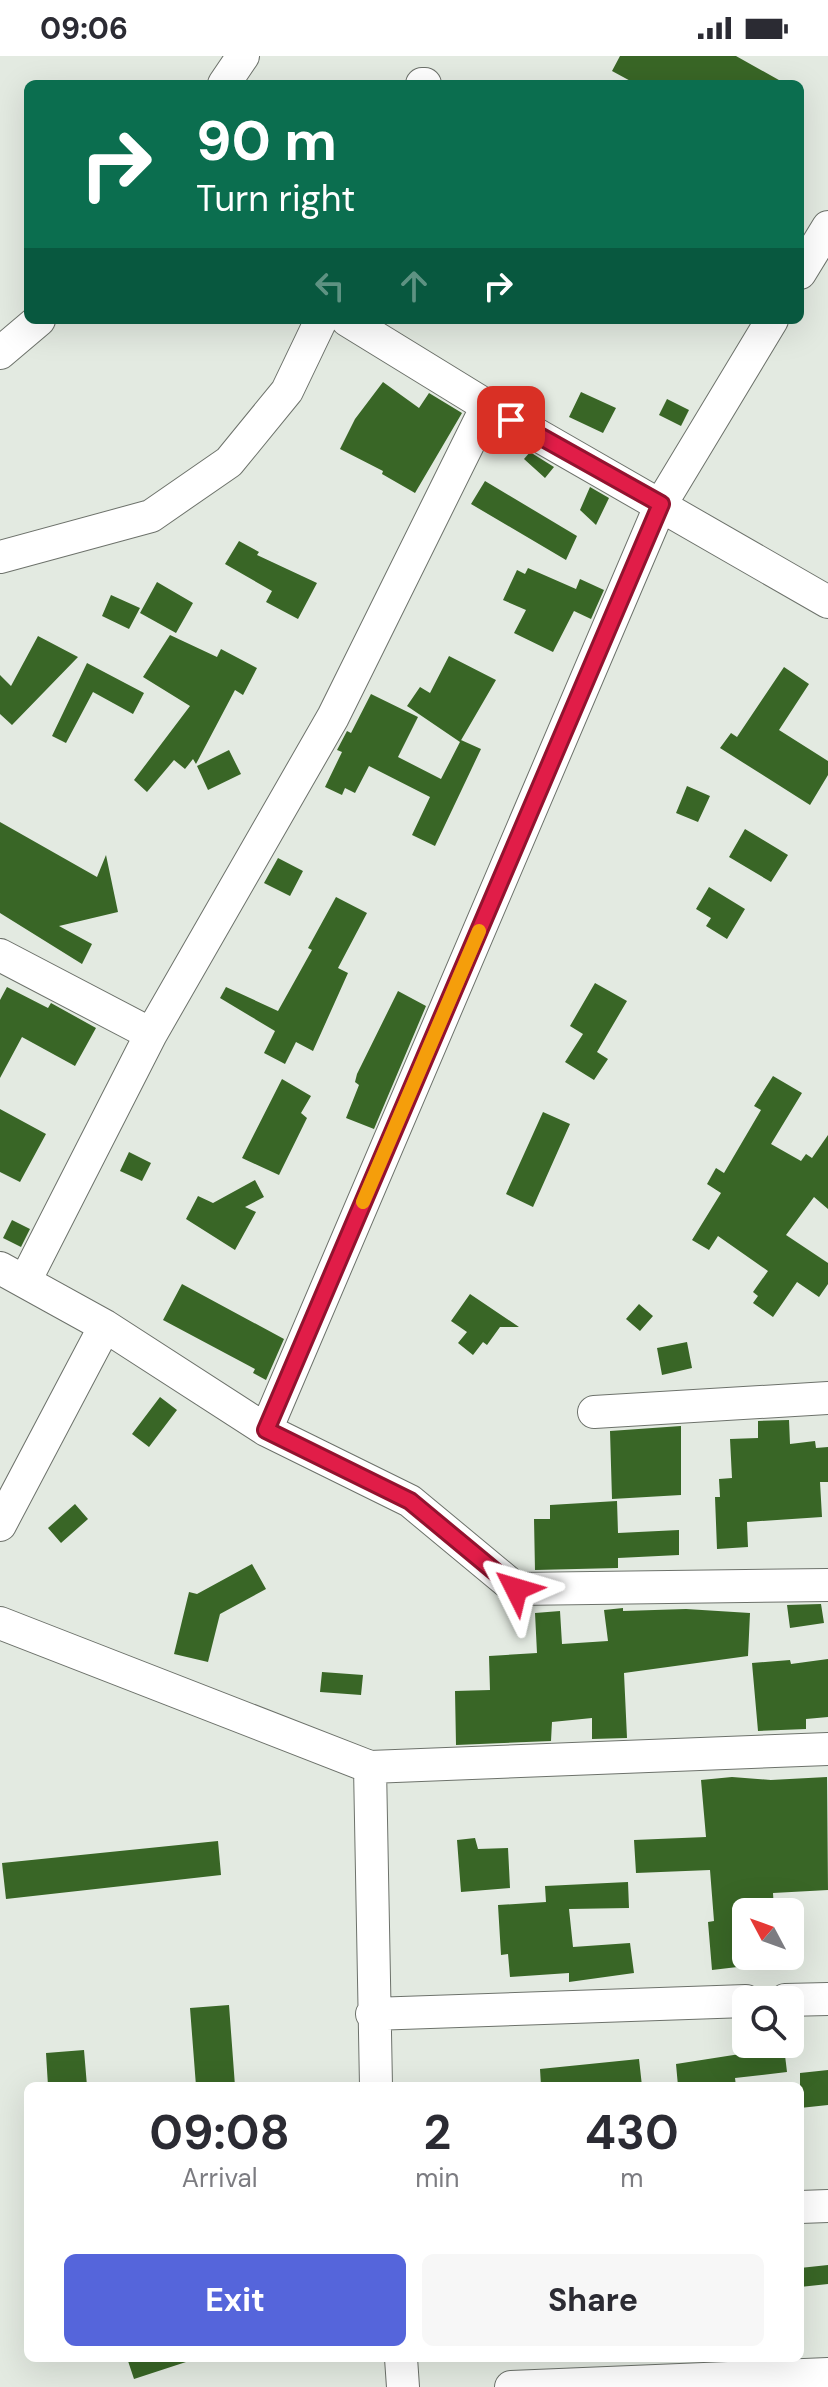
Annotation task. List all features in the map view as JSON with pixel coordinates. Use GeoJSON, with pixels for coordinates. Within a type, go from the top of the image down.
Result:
{"type":"FeatureCollection","features":[{"type":"Feature","properties":{"kind":"street"},"geometry":{"type":"LineString","coordinates":[[227,80],[243,56]]}},
{"type":"Feature","properties":{"kind":"street"},"geometry":{"type":"LineString","coordinates":[[804,266],[828,227]]}},
{"type":"Feature","properties":{"kind":"street"},"geometry":{"type":"LineString","coordinates":[[0,353],[34,324]]}},
{"type":"Feature","properties":{"kind":"street"},"geometry":{"type":"LineString","coordinates":[[0,557],[151,516],[229,462],[287,391],[319,324]]}},
{"type":"Feature","properties":{"kind":"street"},"geometry":{"type":"LineString","coordinates":[[354,324],[487,406],[828,602]]}},
{"type":"Feature","properties":{"kind":"street"},"geometry":{"type":"LineString","coordinates":[[266,1430],[661,504],[770,324]]}},
{"type":"Feature","properties":{"kind":"street"},"geometry":{"type":"LineString","coordinates":[[487,406],[333,717],[13,1275],[105,1326],[266,1430],[410,1501],[516,1589],[828,1585]]}},
{"type":"Feature","properties":{"kind":"street"},"geometry":{"type":"LineString","coordinates":[[0,955],[151,1034]]}},
{"type":"Feature","properties":{"kind":"street"},"geometry":{"type":"LineString","coordinates":[[0,1525],[105,1326]]}},
{"type":"Feature","properties":{"kind":"street"},"geometry":{"type":"LineString","coordinates":[[594,1412],[828,1398]]}},
{"type":"Feature","properties":{"kind":"street"},"geometry":{"type":"LineString","coordinates":[[0,1623],[370,1767],[828,1749]]}},
{"type":"Feature","properties":{"kind":"street"},"geometry":{"type":"LineString","coordinates":[[370,1767],[372,2014],[376,2082]]}},
{"type":"Feature","properties":{"kind":"street"},"geometry":{"type":"LineString","coordinates":[[804,2000],[828,1999]]}},
{"type":"Feature","properties":{"kind":"street"},"geometry":{"type":"LineString","coordinates":[[372,2014],[732,2001]]}},
{"type":"Feature","properties":{"kind":"street"},"geometry":{"type":"LineString","coordinates":[[804,2207],[828,2206]]}},
{"type":"Feature","properties":{"kind":"street"},"geometry":{"type":"LineString","coordinates":[[401,2362],[403,2387]]}},
{"type":"Feature","properties":{"kind":"street"},"geometry":{"type":"LineString","coordinates":[[511,2387],[828,2374]]}},
{"type":"Feature","properties":{"kind":"building"},"geometry":{"type":"Polygon","coordinates":[[[620,56],[736,56],[779,80],[629,80],[612,71],[620,56]]]}},
{"type":"Feature","properties":{"kind":"building"},"geometry":{"type":"Polygon","coordinates":[[[383,382],[419,408],[429,393],[462,413],[415,493],[382,474],[383,471],[340,449],[355,419],[383,382]]]}},
{"type":"Feature","properties":{"kind":"building"},"geometry":{"type":"Polygon","coordinates":[[[581,392],[616,408],[603,433],[569,417],[581,392]]]}},
{"type":"Feature","properties":{"kind":"building"},"geometry":{"type":"Polygon","coordinates":[[[667,399],[689,410],[681,426],[659,415],[667,399]]]}},
{"type":"Feature","properties":{"kind":"building"},"geometry":{"type":"Polygon","coordinates":[[[530,452],[554,467],[545,478],[524,459],[530,452]]]}},
{"type":"Feature","properties":{"kind":"building"},"geometry":{"type":"Polygon","coordinates":[[[485,481],[577,536],[566,560],[471,504],[485,481]]]}},
{"type":"Feature","properties":{"kind":"building"},"geometry":{"type":"Polygon","coordinates":[[[590,487],[609,498],[596,525],[580,510],[590,487]]]}},
{"type":"Feature","properties":{"kind":"building"},"geometry":{"type":"Polygon","coordinates":[[[239,541],[259,552],[257,555],[317,583],[298,619],[266,602],[272,591],[225,564],[239,541]]]}},
{"type":"Feature","properties":{"kind":"building"},"geometry":{"type":"Polygon","coordinates":[[[528,568],[576,589],[580,579],[604,590],[591,619],[574,611],[553,652],[514,633],[526,610],[503,600],[517,570],[525,574],[528,568]]]}},
{"type":"Feature","properties":{"kind":"building"},"geometry":{"type":"Polygon","coordinates":[[[157,582],[193,603],[176,633],[140,613],[157,582]]]}},
{"type":"Feature","properties":{"kind":"building"},"geometry":{"type":"Polygon","coordinates":[[[111,595],[140,608],[129,629],[102,616],[111,595]]]}},
{"type":"Feature","properties":{"kind":"building"},"geometry":{"type":"Polygon","coordinates":[[[170,635],[217,657],[221,649],[257,668],[243,695],[235,690],[196,764],[193,759],[185,769],[174,760],[147,792],[134,780],[190,706],[143,677],[170,635]]]}},
{"type":"Feature","properties":{"kind":"building"},"geometry":{"type":"Polygon","coordinates":[[[38,636],[78,657],[12,725],[0,714],[0,675],[11,686],[38,636]]]}},
{"type":"Feature","properties":{"kind":"building"},"geometry":{"type":"Polygon","coordinates":[[[449,656],[496,680],[460,742],[407,706],[420,687],[430,693],[449,656]]]}},
{"type":"Feature","properties":{"kind":"building"},"geometry":{"type":"Polygon","coordinates":[[[87,663],[144,693],[133,714],[93,692],[66,743],[52,736],[87,663]]]}},
{"type":"Feature","properties":{"kind":"building"},"geometry":{"type":"Polygon","coordinates":[[[784,667],[809,684],[779,730],[828,761],[828,775],[810,805],[720,748],[731,733],[737,737],[784,667]]]}},
{"type":"Feature","properties":{"kind":"building"},"geometry":{"type":"Polygon","coordinates":[[[371,694],[418,717],[398,757],[441,779],[461,740],[481,749],[435,846],[412,835],[430,797],[369,766],[355,793],[345,788],[342,795],[325,787],[342,752],[337,750],[347,731],[351,733],[371,694]]]}},
{"type":"Feature","properties":{"kind":"building"},"geometry":{"type":"Polygon","coordinates":[[[229,750],[241,774],[208,790],[197,766],[229,750]]]}},
{"type":"Feature","properties":{"kind":"building"},"geometry":{"type":"Polygon","coordinates":[[[687,786],[710,796],[698,822],[676,813],[687,786]]]}},
{"type":"Feature","properties":{"kind":"building"},"geometry":{"type":"Polygon","coordinates":[[[0,822],[97,877],[106,855],[118,912],[59,926],[92,944],[82,964],[0,913],[0,822]]]}},
{"type":"Feature","properties":{"kind":"building"},"geometry":{"type":"Polygon","coordinates":[[[745,829],[788,855],[771,882],[729,857],[745,829]]]}},
{"type":"Feature","properties":{"kind":"building"},"geometry":{"type":"Polygon","coordinates":[[[278,858],[303,871],[290,896],[264,883],[278,858]]]}},
{"type":"Feature","properties":{"kind":"building"},"geometry":{"type":"Polygon","coordinates":[[[709,887],[745,909],[727,939],[706,926],[711,918],[696,909],[709,887]]]}},
{"type":"Feature","properties":{"kind":"building"},"geometry":{"type":"Polygon","coordinates":[[[336,897],[367,913],[338,968],[348,973],[313,1051],[296,1042],[285,1064],[264,1053],[275,1031],[220,998],[226,987],[278,1011],[312,950],[308,948],[336,897]]]}},
{"type":"Feature","properties":{"kind":"building"},"geometry":{"type":"Polygon","coordinates":[[[595,983],[627,1001],[597,1052],[608,1059],[594,1080],[565,1062],[583,1034],[570,1026],[595,983]]]}},
{"type":"Feature","properties":{"kind":"building"},"geometry":{"type":"Polygon","coordinates":[[[7,987],[48,1008],[51,1003],[96,1028],[75,1066],[22,1037],[0,1078],[0,1000],[7,987]]]}},
{"type":"Feature","properties":{"kind":"building"},"geometry":{"type":"Polygon","coordinates":[[[398,991],[426,1006],[374,1129],[346,1118],[359,1085],[355,1082],[357,1074],[398,991]]]}},
{"type":"Feature","properties":{"kind":"building"},"geometry":{"type":"Polygon","coordinates":[[[773,1076],[802,1093],[771,1144],[801,1161],[806,1154],[812,1158],[828,1135],[828,1209],[814,1197],[786,1235],[828,1263],[828,1284],[819,1297],[797,1282],[773,1317],[753,1303],[758,1296],[753,1292],[768,1271],[718,1236],[709,1250],[692,1240],[721,1193],[707,1184],[716,1168],[724,1173],[761,1110],[754,1106],[773,1076]]]}},
{"type":"Feature","properties":{"kind":"building"},"geometry":{"type":"Polygon","coordinates":[[[282,1079],[311,1096],[301,1113],[307,1118],[279,1175],[242,1158],[282,1079]]]}},
{"type":"Feature","properties":{"kind":"building"},"geometry":{"type":"Polygon","coordinates":[[[0,1109],[46,1134],[20,1182],[0,1172],[0,1109]]]}},
{"type":"Feature","properties":{"kind":"building"},"geometry":{"type":"Polygon","coordinates":[[[543,1112],[570,1124],[533,1207],[506,1194],[543,1112]]]}},
{"type":"Feature","properties":{"kind":"building"},"geometry":{"type":"Polygon","coordinates":[[[129,1152],[151,1163],[142,1181],[120,1171],[129,1152]]]}},
{"type":"Feature","properties":{"kind":"building"},"geometry":{"type":"Polygon","coordinates":[[[255,1180],[264,1197],[245,1207],[256,1212],[235,1250],[186,1219],[198,1196],[213,1203],[255,1180]]]}},
{"type":"Feature","properties":{"kind":"building"},"geometry":{"type":"Polygon","coordinates":[[[12,1220],[30,1229],[21,1247],[3,1238],[12,1220]]]}},
{"type":"Feature","properties":{"kind":"building"},"geometry":{"type":"Polygon","coordinates":[[[182,1284],[284,1339],[266,1380],[253,1373],[255,1369],[163,1320],[182,1284]]]}},
{"type":"Feature","properties":{"kind":"building"},"geometry":{"type":"Polygon","coordinates":[[[470,1294],[519,1327],[500,1327],[487,1345],[483,1342],[473,1355],[458,1343],[467,1332],[451,1321],[470,1294]]]}},
{"type":"Feature","properties":{"kind":"building"},"geometry":{"type":"Polygon","coordinates":[[[639,1304],[653,1316],[640,1331],[626,1319],[639,1304]]]}},
{"type":"Feature","properties":{"kind":"building"},"geometry":{"type":"Polygon","coordinates":[[[687,1342],[692,1368],[662,1375],[657,1348],[687,1342]]]}},
{"type":"Feature","properties":{"kind":"building"},"geometry":{"type":"Polygon","coordinates":[[[160,1397],[177,1410],[149,1447],[132,1434],[160,1397]]]}},
{"type":"Feature","properties":{"kind":"building"},"geometry":{"type":"Polygon","coordinates":[[[789,1420],[790,1444],[815,1441],[816,1448],[828,1447],[828,1482],[820,1482],[822,1517],[747,1522],[748,1547],[717,1549],[715,1497],[720,1497],[719,1479],[732,1478],[730,1439],[758,1438],[758,1421],[789,1420]]]}},
{"type":"Feature","properties":{"kind":"building"},"geometry":{"type":"Polygon","coordinates":[[[681,1426],[681,1495],[612,1499],[610,1431],[681,1426]]]}},
{"type":"Feature","properties":{"kind":"building"},"geometry":{"type":"Polygon","coordinates":[[[617,1501],[618,1533],[679,1530],[679,1555],[618,1558],[618,1568],[535,1570],[534,1519],[550,1519],[550,1505],[617,1501]]]}},
{"type":"Feature","properties":{"kind":"building"},"geometry":{"type":"Polygon","coordinates":[[[75,1504],[88,1519],[61,1543],[48,1528],[75,1504]]]}},
{"type":"Feature","properties":{"kind":"building"},"geometry":{"type":"Polygon","coordinates":[[[252,1564],[266,1589],[220,1614],[208,1662],[174,1654],[189,1592],[197,1594],[252,1564]]]}},
{"type":"Feature","properties":{"kind":"building"},"geometry":{"type":"Polygon","coordinates":[[[821,1604],[824,1623],[790,1628],[787,1605],[821,1604]]]}},
{"type":"Feature","properties":{"kind":"building"},"geometry":{"type":"Polygon","coordinates":[[[623,1608],[623,1611],[686,1609],[750,1613],[748,1656],[624,1673],[627,1738],[592,1739],[592,1718],[552,1722],[551,1741],[456,1745],[455,1691],[490,1690],[489,1656],[537,1653],[535,1613],[560,1611],[562,1644],[608,1641],[604,1610],[623,1608]]]}},
{"type":"Feature","properties":{"kind":"building"},"geometry":{"type":"Polygon","coordinates":[[[828,1659],[828,1717],[806,1719],[806,1729],[758,1731],[752,1663],[790,1660],[791,1664],[828,1659]]]}},
{"type":"Feature","properties":{"kind":"building"},"geometry":{"type":"Polygon","coordinates":[[[322,1672],[363,1675],[361,1695],[320,1692],[322,1672]]]}},
{"type":"Feature","properties":{"kind":"building"},"geometry":{"type":"Polygon","coordinates":[[[827,1777],[828,1890],[773,1893],[773,1898],[732,1898],[732,1968],[712,1970],[708,1922],[714,1921],[710,1870],[636,1873],[634,1840],[706,1837],[701,1780],[827,1777]]]}},
{"type":"Feature","properties":{"kind":"building"},"geometry":{"type":"Polygon","coordinates":[[[475,1838],[478,1849],[508,1848],[510,1888],[461,1892],[457,1840],[475,1838]]]}},
{"type":"Feature","properties":{"kind":"building"},"geometry":{"type":"Polygon","coordinates":[[[218,1841],[221,1875],[6,1899],[2,1863],[218,1841]]]}},
{"type":"Feature","properties":{"kind":"building"},"geometry":{"type":"Polygon","coordinates":[[[628,1882],[629,1908],[569,1909],[573,1947],[630,1943],[634,1973],[569,1982],[569,1973],[510,1977],[508,1954],[501,1955],[498,1905],[546,1902],[545,1886],[628,1882]]]}},
{"type":"Feature","properties":{"kind":"building"},"geometry":{"type":"Polygon","coordinates":[[[229,2005],[235,2082],[196,2082],[190,2008],[229,2005]]]}},
{"type":"Feature","properties":{"kind":"building"},"geometry":{"type":"Polygon","coordinates":[[[84,2050],[87,2082],[48,2082],[46,2053],[84,2050]]]}},
{"type":"Feature","properties":{"kind":"building"},"geometry":{"type":"Polygon","coordinates":[[[732,2055],[732,2058],[785,2058],[787,2072],[735,2078],[736,2082],[678,2082],[676,2064],[732,2055]]]}},
{"type":"Feature","properties":{"kind":"building"},"geometry":{"type":"Polygon","coordinates":[[[639,2059],[642,2082],[541,2082],[540,2069],[639,2059]]]}},
{"type":"Feature","properties":{"kind":"building"},"geometry":{"type":"Polygon","coordinates":[[[828,2070],[828,2105],[804,2108],[804,2082],[800,2082],[800,2073],[828,2070]]]}},
{"type":"Feature","properties":{"kind":"building"},"geometry":{"type":"Polygon","coordinates":[[[828,2265],[828,2284],[804,2287],[804,2268],[828,2265]]]}},
{"type":"Feature","properties":{"kind":"building"},"geometry":{"type":"Polygon","coordinates":[[[128,2362],[186,2362],[134,2379],[128,2362]]]}},
{"type":"Feature","properties":{"kind":"slow traffic"},"geometry":{"type":"LineString","coordinates":[[363,1202],[479,931]]}},
{"type":"Feature","properties":{"kind":"route"},"geometry":{"type":"LineString","coordinates":[[511,420],[661,504],[266,1430],[410,1501],[516,1589]]}}]}
